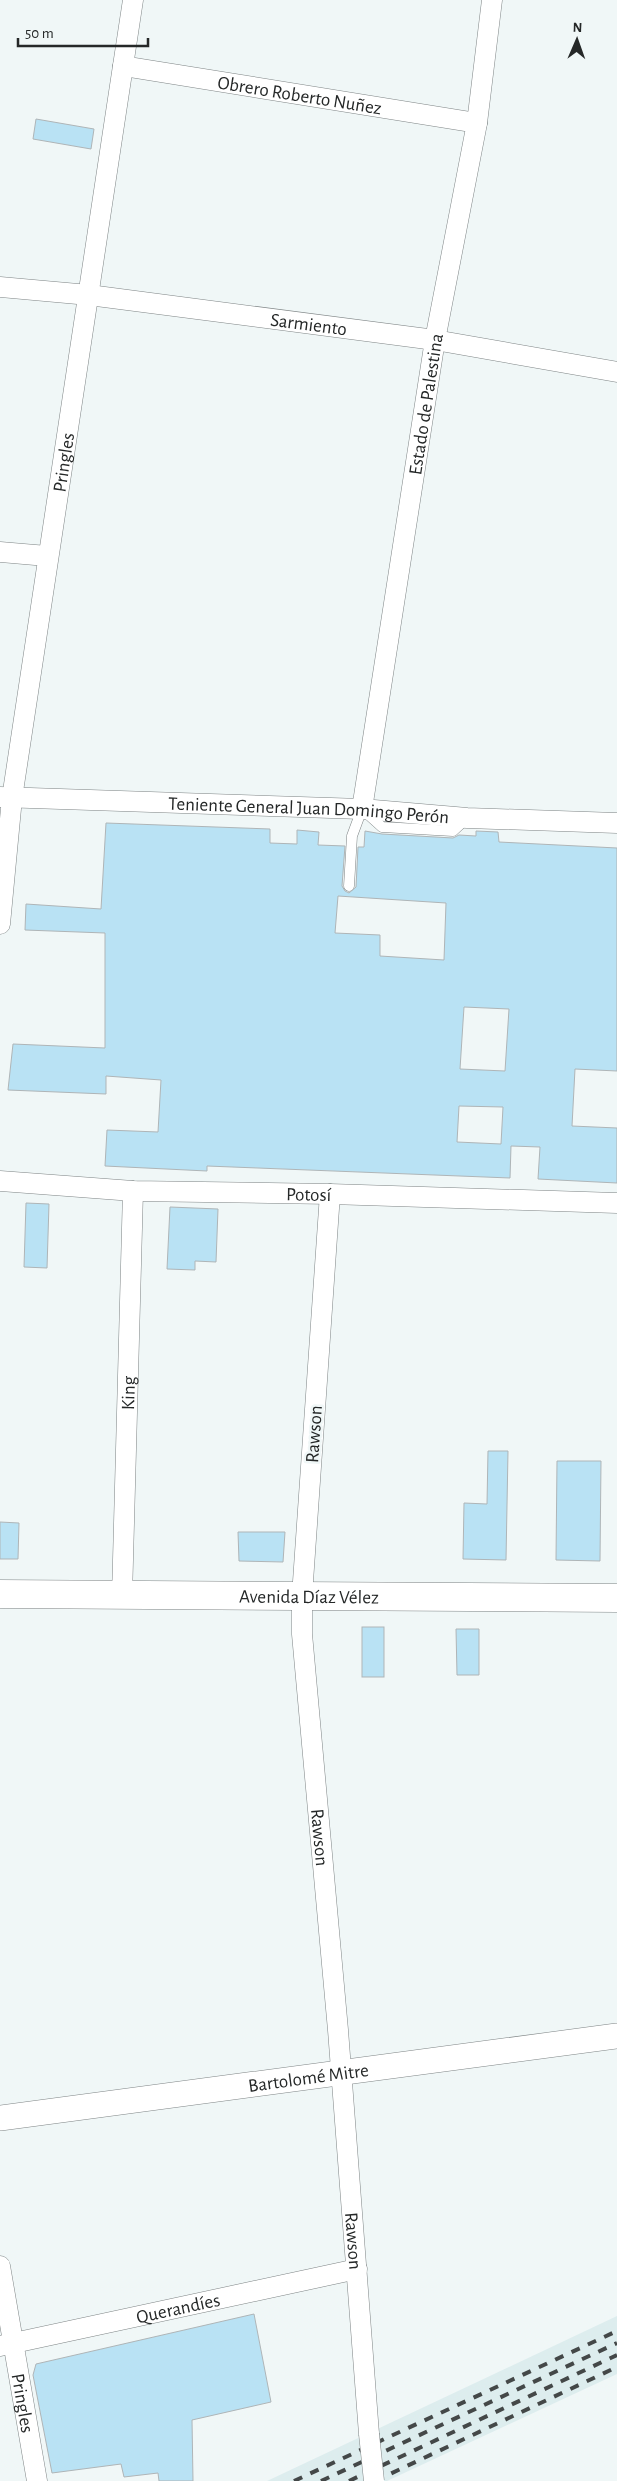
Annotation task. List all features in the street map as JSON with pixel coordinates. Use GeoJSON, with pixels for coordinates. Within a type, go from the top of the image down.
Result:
{"type":"FeatureCollection","features":[{"type":"Feature","properties":{"kind":"main road","name":"Avenida Díaz Vélez"},"geometry":{"type":"LineString","coordinates":[[0,1594],[617,1598]]}},
{"type":"Feature","properties":{"kind":"street","name":"Pringles"},"geometry":{"type":"LineString","coordinates":[[0,924],[6,798],[89,295],[133,0]]}},
{"type":"Feature","properties":{"kind":"street","name":"Estado de Palestina"},"geometry":{"type":"LineString","coordinates":[[362,809],[436,340],[476,123],[492,0]]}},
{"type":"Feature","properties":{"kind":"street","name":"Obrero Roberto Nuñez"},"geometry":{"type":"LineString","coordinates":[[123,66],[476,123]]}},
{"type":"Feature","properties":{"kind":"street","name":"Sarmiento"},"geometry":{"type":"LineString","coordinates":[[0,287],[89,295],[436,340],[617,372]]}},
{"type":"Feature","properties":{"kind":"street"},"geometry":{"type":"LineString","coordinates":[[0,552],[47,556]]}},
{"type":"Feature","properties":{"kind":"street","name":"Teniente General Juan Domingo Perón"},"geometry":{"type":"LineString","coordinates":[[6,798],[362,809],[467,818],[617,823]]}},
{"type":"Feature","properties":{"kind":"street","name":"Potosí"},"geometry":{"type":"LineString","coordinates":[[0,1181],[133,1191],[330,1194],[617,1203]]}},
{"type":"Feature","properties":{"kind":"street","name":"King"},"geometry":{"type":"LineString","coordinates":[[122,1596],[133,1191]]}},
{"type":"Feature","properties":{"kind":"street","name":"Rawson"},"geometry":{"type":"LineString","coordinates":[[330,1194],[302,1596],[302,1634],[341,2074],[374,2481]]}},
{"type":"Feature","properties":{"kind":"street","name":"Bartolomé Mitre"},"geometry":{"type":"LineString","coordinates":[[0,2118],[617,2036]]}},
{"type":"Feature","properties":{"kind":"street","name":"Pringles"},"geometry":{"type":"LineString","coordinates":[[0,2266],[6,2344],[37,2481]]}},
{"type":"Feature","properties":{"kind":"street","name":"Querandíes"},"geometry":{"type":"LineString","coordinates":[[6,2344],[357,2269]]}},
{"type":"Feature","properties":{"kind":"lane"},"geometry":{"type":"LineString","coordinates":[[349,886],[352,836],[362,809]]}},
{"type":"Feature","properties":{"kind":"shaded area"},"geometry":{"type":"Polygon","coordinates":[[[617,2316],[617,2374],[387,2481],[267,2481],[617,2316]]]}},
{"type":"Feature","properties":{"kind":"building"},"geometry":{"type":"Polygon","coordinates":[[[36,119],[94,129],[91,149],[33,139],[36,119]]]}},
{"type":"Feature","properties":{"kind":"building"},"geometry":{"type":"Polygon","coordinates":[[[106,823],[270,829],[270,843],[297,844],[297,830],[319,832],[318,845],[345,846],[342,886],[349,893],[356,887],[358,847],[364,847],[365,831],[382,834],[453,838],[459,835],[476,836],[476,831],[498,832],[499,842],[617,848],[617,1071],[575,1069],[572,1126],[617,1128],[617,1183],[538,1179],[540,1147],[511,1146],[510,1178],[207,1166],[207,1171],[105,1166],[107,1130],[158,1132],[161,1080],[106,1076],[106,1094],[8,1090],[13,1044],[105,1048],[105,933],[25,930],[26,904],[101,909],[106,823]],[[338,896],[335,933],[380,935],[380,956],[444,960],[446,903],[338,896]],[[464,1007],[460,1069],[505,1071],[509,1009],[464,1007]],[[459,1106],[457,1142],[501,1144],[503,1107],[459,1106]]]}},
{"type":"Feature","properties":{"kind":"building"},"geometry":{"type":"Polygon","coordinates":[[[26,1203],[49,1204],[47,1268],[24,1267],[26,1203]]]}},
{"type":"Feature","properties":{"kind":"building"},"geometry":{"type":"Polygon","coordinates":[[[170,1207],[218,1209],[216,1262],[195,1261],[195,1270],[167,1269],[170,1207]]]}},
{"type":"Feature","properties":{"kind":"building"},"geometry":{"type":"Polygon","coordinates":[[[488,1451],[508,1451],[506,1560],[463,1559],[464,1503],[487,1504],[488,1451]]]}},
{"type":"Feature","properties":{"kind":"building"},"geometry":{"type":"Polygon","coordinates":[[[557,1461],[601,1461],[600,1561],[556,1560],[557,1461]]]}},
{"type":"Feature","properties":{"kind":"building"},"geometry":{"type":"Polygon","coordinates":[[[0,1522],[19,1523],[18,1559],[0,1559],[0,1522]]]}},
{"type":"Feature","properties":{"kind":"building"},"geometry":{"type":"Polygon","coordinates":[[[238,1532],[285,1532],[283,1562],[239,1561],[238,1532]]]}},
{"type":"Feature","properties":{"kind":"building"},"geometry":{"type":"Polygon","coordinates":[[[362,1627],[384,1627],[384,1677],[362,1677],[362,1627]]]}},
{"type":"Feature","properties":{"kind":"building"},"geometry":{"type":"Polygon","coordinates":[[[456,1629],[479,1629],[479,1675],[457,1675],[456,1629]]]}},
{"type":"Feature","properties":{"kind":"building"},"geometry":{"type":"Polygon","coordinates":[[[254,2314],[271,2402],[192,2420],[193,2481],[159,2481],[158,2473],[124,2477],[121,2464],[52,2473],[33,2375],[36,2364],[254,2314]]]}},
{"type":"Feature","properties":{"kind":"railway"},"geometry":{"type":"LineString","coordinates":[[294,2481],[617,2331]]}},
{"type":"Feature","properties":{"kind":"railway"},"geometry":{"type":"LineString","coordinates":[[321,2481],[617,2343]]}},
{"type":"Feature","properties":{"kind":"railway"},"geometry":{"type":"LineString","coordinates":[[349,2481],[617,2355]]}},
{"type":"Feature","properties":{"kind":"railway"},"geometry":{"type":"LineString","coordinates":[[375,2481],[617,2367]]}}]}
